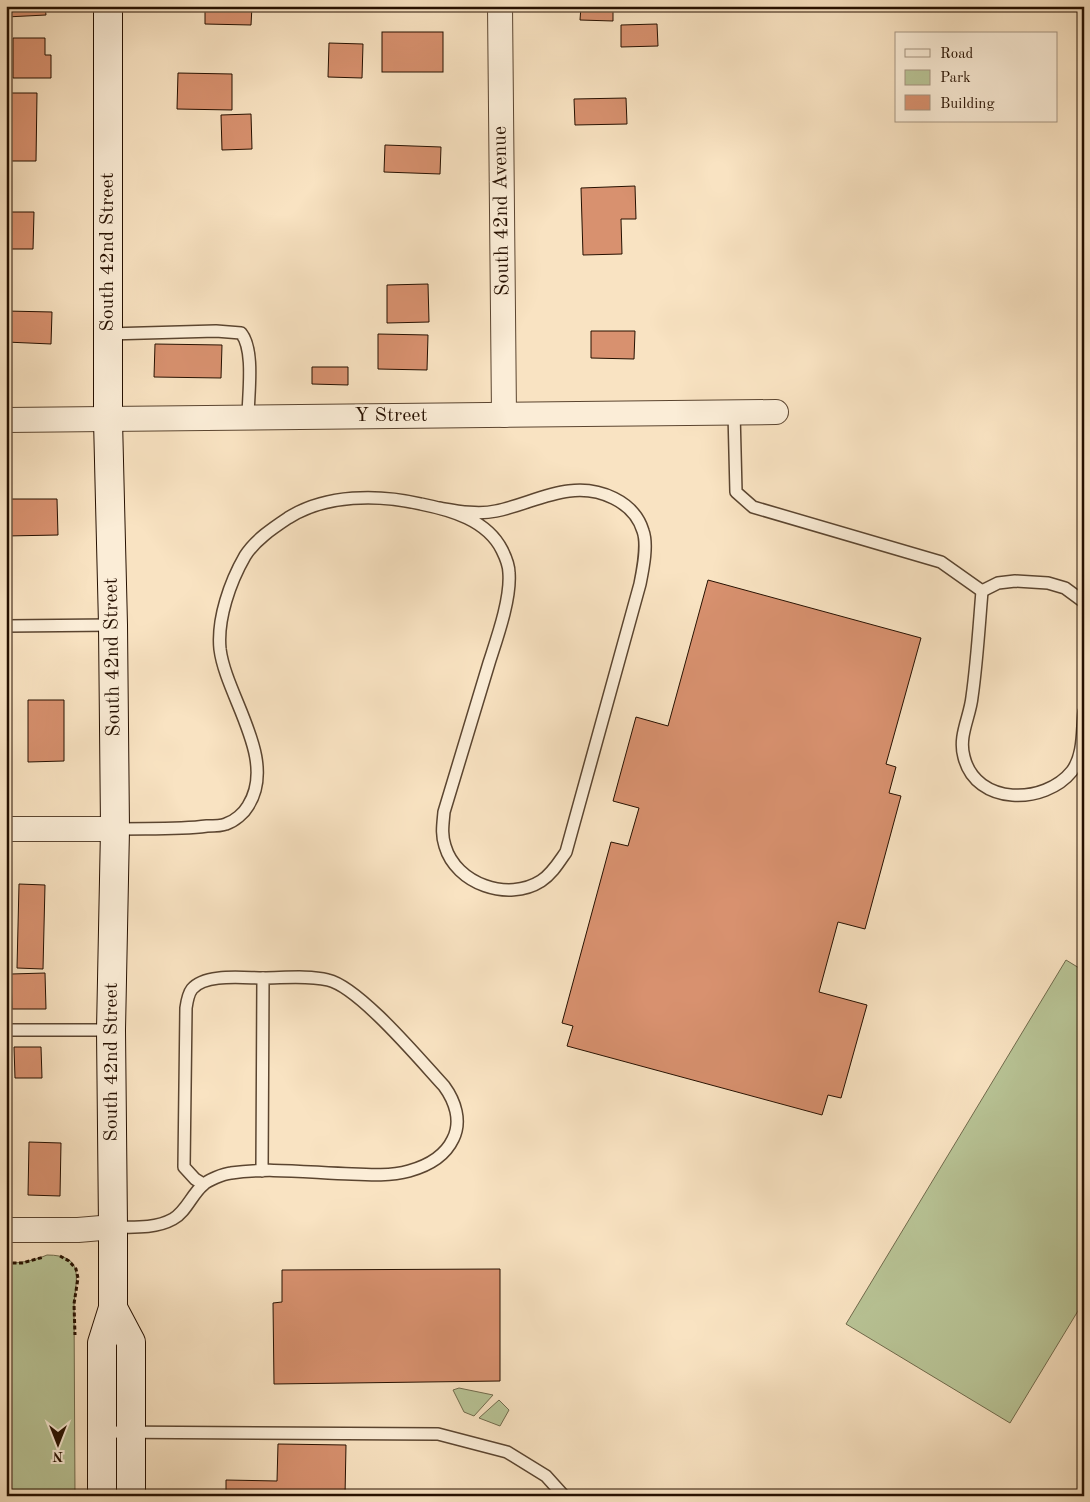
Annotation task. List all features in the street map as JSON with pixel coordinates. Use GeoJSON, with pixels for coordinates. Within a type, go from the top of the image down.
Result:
{"type":"FeatureCollection","features":[{"type":"Feature","properties":{"kind":"street","name":"South 42nd Street"},"geometry":{"type":"LineString","coordinates":[[102,1496],[102,1343],[113,1308],[111,1030],[115,829],[108,420],[108,6]]}},
{"type":"Feature","properties":{"kind":"street","name":"South 42nd Avenue"},"geometry":{"type":"LineString","coordinates":[[500,6],[504,416]]}},
{"type":"Feature","properties":{"kind":"street","name":"Y Street"},"geometry":{"type":"LineString","coordinates":[[6,420],[776,412]]}},
{"type":"Feature","properties":{"kind":"street"},"geometry":{"type":"LineString","coordinates":[[6,829],[115,829]]}},
{"type":"Feature","properties":{"kind":"street"},"geometry":{"type":"LineString","coordinates":[[6,1230],[78,1230],[113,1227]]}},
{"type":"Feature","properties":{"kind":"street","name":"South 42nd Street"},"geometry":{"type":"LineString","coordinates":[[113,1308],[131,1342],[131,1496]]}},
{"type":"Feature","properties":{"kind":"lane"},"geometry":{"type":"LineString","coordinates":[[108,334],[241,333],[246,340],[250,352],[248,418]]}},
{"type":"Feature","properties":{"kind":"lane"},"geometry":{"type":"LineString","coordinates":[[734,412],[736,492],[753,507],[941,562],[982,591]]}},
{"type":"Feature","properties":{"kind":"lane"},"geometry":{"type":"LineString","coordinates":[[115,829],[194,828],[227,824],[244,813],[253,799],[259,778],[257,758],[223,664],[220,633],[224,610],[232,584],[246,555],[264,535],[290,516],[340,500],[373,498],[408,501],[456,511],[494,512],[570,490],[586,490],[606,494],[623,502],[636,515],[644,532],[644,560],[640,584],[566,852],[556,868],[541,881],[523,888],[503,890],[486,887],[467,876],[455,864],[445,848],[442,832],[444,812],[498,633],[507,599],[510,572],[502,550],[487,530],[465,517],[439,508]]}},
{"type":"Feature","properties":{"kind":"lane"},"geometry":{"type":"LineString","coordinates":[[982,591],[998,584],[1016,581],[1048,583],[1065,588],[1084,602]]}},
{"type":"Feature","properties":{"kind":"lane"},"geometry":{"type":"LineString","coordinates":[[982,591],[972,700],[963,732],[964,757],[971,773],[982,784],[997,792],[1011,795],[1043,792],[1057,785],[1072,770],[1079,758],[1084,712]]}},
{"type":"Feature","properties":{"kind":"lane"},"geometry":{"type":"LineString","coordinates":[[6,626],[113,626]]}},
{"type":"Feature","properties":{"kind":"lane"},"geometry":{"type":"LineString","coordinates":[[113,1227],[154,1226],[174,1218],[203,1184],[229,1173],[262,1171],[379,1175],[408,1172],[428,1164],[444,1153],[451,1144],[456,1134],[458,1121],[455,1107],[450,1094],[444,1086],[367,1005],[346,989],[329,980],[307,978],[217,978],[201,982],[192,988],[186,1008],[184,1167],[195,1179],[203,1184]]}},
{"type":"Feature","properties":{"kind":"lane"},"geometry":{"type":"LineString","coordinates":[[262,978],[262,1171]]}},
{"type":"Feature","properties":{"kind":"lane"},"geometry":{"type":"LineString","coordinates":[[6,1030],[111,1030]]}},
{"type":"Feature","properties":{"kind":"lane"},"geometry":{"type":"LineString","coordinates":[[102,1432],[438,1434],[507,1452],[546,1476],[564,1496]]}},
{"type":"Feature","properties":{"kind":"path"},"geometry":{"type":"LineString","coordinates":[[6,1263],[34,1261],[47,1255]]}},
{"type":"Feature","properties":{"kind":"path"},"geometry":{"type":"LineString","coordinates":[[53,1255],[59,1255],[76,1268],[78,1278],[74,1304]]}},
{"type":"Feature","properties":{"kind":"green space"},"geometry":{"type":"Polygon","coordinates":[[[1066,960],[1084,971],[1084,1301],[1010,1423],[846,1324],[1066,960]]]}},
{"type":"Feature","properties":{"kind":"green space"},"geometry":{"type":"Polygon","coordinates":[[[47,1255],[68,1259],[76,1270],[74,1304],[75,1496],[6,1496],[6,1263],[17,1263],[47,1255]]]}},
{"type":"Feature","properties":{"kind":"green space"},"geometry":{"type":"Polygon","coordinates":[[[459,1388],[493,1395],[474,1416],[464,1412],[453,1390],[459,1388]]]}},
{"type":"Feature","properties":{"kind":"green space"},"geometry":{"type":"Polygon","coordinates":[[[499,1400],[509,1410],[500,1426],[479,1418],[499,1400]]]}},
{"type":"Feature","properties":{"kind":"building"},"geometry":{"type":"Polygon","coordinates":[[[6,6],[45,6],[46,15],[6,17],[6,6]]]}},
{"type":"Feature","properties":{"kind":"building"},"geometry":{"type":"Polygon","coordinates":[[[205,6],[252,6],[251,25],[205,24],[205,6]]]}},
{"type":"Feature","properties":{"kind":"building"},"geometry":{"type":"Polygon","coordinates":[[[403,6],[443,6],[443,11],[403,11],[403,6]]]}},
{"type":"Feature","properties":{"kind":"building"},"geometry":{"type":"Polygon","coordinates":[[[581,6],[613,6],[613,21],[580,20],[581,6]]]}},
{"type":"Feature","properties":{"kind":"building"},"geometry":{"type":"Polygon","coordinates":[[[657,24],[658,46],[621,47],[621,25],[657,24]]]}},
{"type":"Feature","properties":{"kind":"building"},"geometry":{"type":"Polygon","coordinates":[[[382,32],[443,32],[443,72],[382,72],[382,32]]]}},
{"type":"Feature","properties":{"kind":"building"},"geometry":{"type":"Polygon","coordinates":[[[13,38],[45,38],[45,55],[51,55],[51,78],[13,78],[13,38]]]}},
{"type":"Feature","properties":{"kind":"building"},"geometry":{"type":"Polygon","coordinates":[[[329,43],[363,44],[362,78],[328,77],[329,43]]]}},
{"type":"Feature","properties":{"kind":"building"},"geometry":{"type":"Polygon","coordinates":[[[178,73],[232,74],[232,110],[177,109],[178,73]]]}},
{"type":"Feature","properties":{"kind":"building"},"geometry":{"type":"Polygon","coordinates":[[[6,93],[37,93],[36,161],[6,161],[6,93]]]}},
{"type":"Feature","properties":{"kind":"building"},"geometry":{"type":"Polygon","coordinates":[[[626,98],[627,124],[575,125],[574,99],[626,98]]]}},
{"type":"Feature","properties":{"kind":"building"},"geometry":{"type":"Polygon","coordinates":[[[251,114],[252,149],[222,150],[221,115],[251,114]]]}},
{"type":"Feature","properties":{"kind":"building"},"geometry":{"type":"Polygon","coordinates":[[[385,145],[441,147],[440,174],[384,172],[385,145]]]}},
{"type":"Feature","properties":{"kind":"building"},"geometry":{"type":"Polygon","coordinates":[[[635,186],[636,219],[621,219],[622,254],[583,255],[581,188],[635,186]]]}},
{"type":"Feature","properties":{"kind":"building"},"geometry":{"type":"Polygon","coordinates":[[[6,212],[34,212],[33,249],[6,249],[6,212]]]}},
{"type":"Feature","properties":{"kind":"building"},"geometry":{"type":"Polygon","coordinates":[[[428,284],[429,322],[387,323],[387,285],[428,284]]]}},
{"type":"Feature","properties":{"kind":"building"},"geometry":{"type":"Polygon","coordinates":[[[6,311],[52,312],[51,344],[6,342],[6,311]]]}},
{"type":"Feature","properties":{"kind":"building"},"geometry":{"type":"Polygon","coordinates":[[[591,331],[635,331],[634,359],[591,358],[591,331]]]}},
{"type":"Feature","properties":{"kind":"building"},"geometry":{"type":"Polygon","coordinates":[[[378,334],[428,335],[427,370],[378,369],[378,334]]]}},
{"type":"Feature","properties":{"kind":"building"},"geometry":{"type":"Polygon","coordinates":[[[155,344],[222,345],[221,378],[154,377],[155,344]]]}},
{"type":"Feature","properties":{"kind":"building"},"geometry":{"type":"Polygon","coordinates":[[[312,367],[348,367],[348,385],[312,384],[312,367]]]}},
{"type":"Feature","properties":{"kind":"building"},"geometry":{"type":"Polygon","coordinates":[[[6,499],[57,499],[58,535],[6,536],[6,499]]]}},
{"type":"Feature","properties":{"kind":"building"},"geometry":{"type":"Polygon","coordinates":[[[708,580],[921,638],[886,764],[896,767],[889,793],[901,796],[865,929],[838,922],[819,992],[867,1005],[841,1098],[828,1095],[822,1115],[567,1046],[573,1026],[562,1023],[611,842],[628,846],[639,808],[613,801],[636,717],[668,726],[708,580]]]}},
{"type":"Feature","properties":{"kind":"building"},"geometry":{"type":"Polygon","coordinates":[[[28,700],[64,700],[64,761],[28,762],[28,700]]]}},
{"type":"Feature","properties":{"kind":"building"},"geometry":{"type":"Polygon","coordinates":[[[19,884],[45,885],[43,969],[17,968],[19,884]]]}},
{"type":"Feature","properties":{"kind":"building"},"geometry":{"type":"Polygon","coordinates":[[[45,973],[46,1009],[12,1009],[11,974],[45,973]]]}},
{"type":"Feature","properties":{"kind":"building"},"geometry":{"type":"Polygon","coordinates":[[[14,1047],[41,1047],[42,1078],[15,1078],[14,1047]]]}},
{"type":"Feature","properties":{"kind":"building"},"geometry":{"type":"Polygon","coordinates":[[[29,1142],[61,1143],[60,1196],[28,1195],[29,1142]]]}},
{"type":"Feature","properties":{"kind":"building"},"geometry":{"type":"Polygon","coordinates":[[[500,1269],[500,1381],[274,1384],[273,1303],[282,1302],[282,1270],[500,1269]]]}},
{"type":"Feature","properties":{"kind":"building"},"geometry":{"type":"Polygon","coordinates":[[[278,1444],[346,1445],[345,1496],[226,1496],[226,1480],[277,1481],[278,1444]]]}}]}
